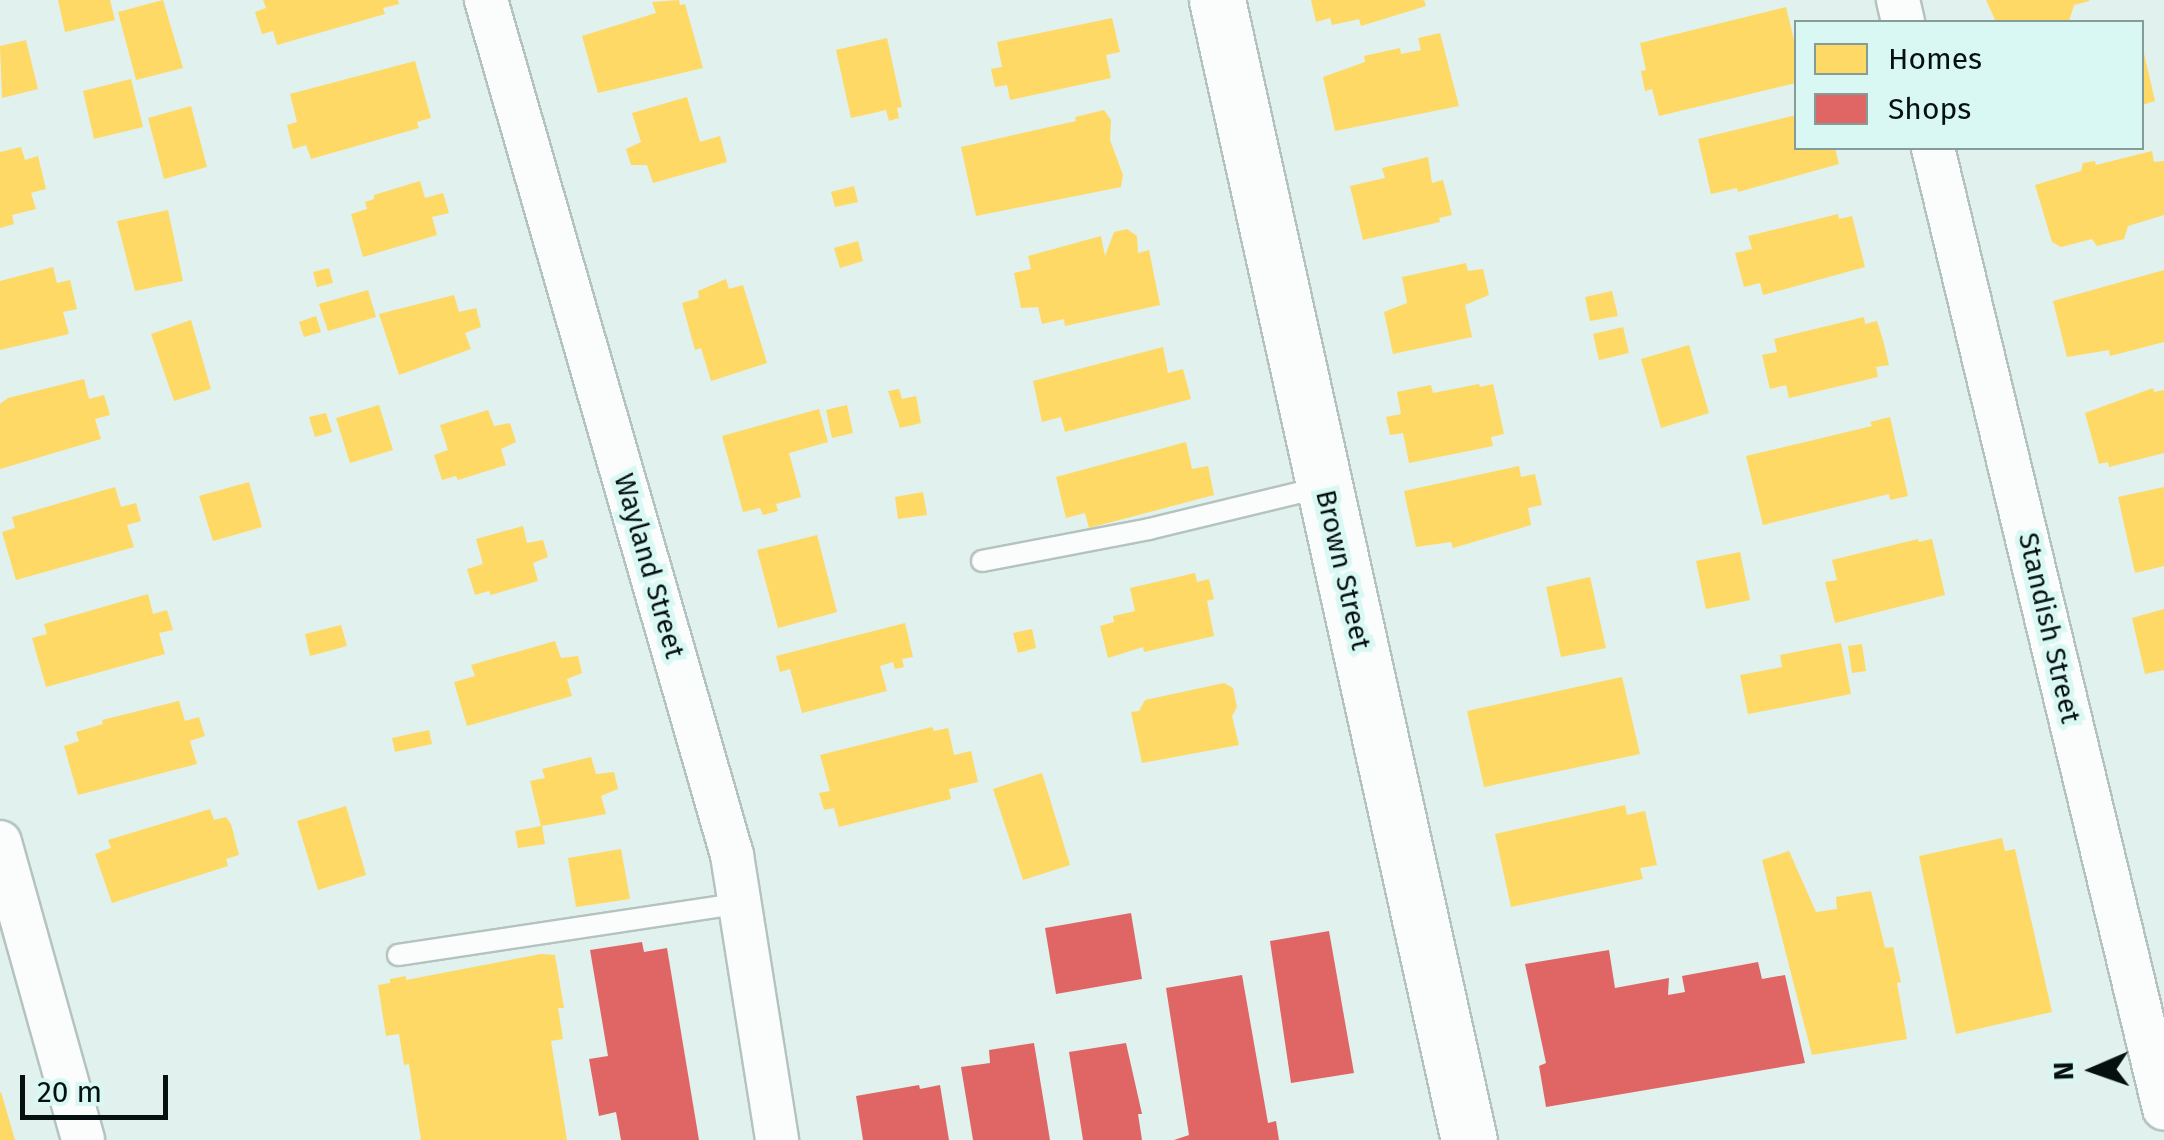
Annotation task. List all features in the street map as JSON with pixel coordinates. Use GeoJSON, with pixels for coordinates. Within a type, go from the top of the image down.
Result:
{"type":"FeatureCollection","features":[{"type":"Feature","properties":{"kind":"main road","name":"Brown Street"},"geometry":{"type":"LineString","coordinates":[[1216,0],[1469,1140]]}},
{"type":"Feature","properties":{"kind":"street","name":"Wayland Street"},"geometry":{"type":"LineString","coordinates":[[486,0],[732,855],[777,1140]]}},
{"type":"Feature","properties":{"kind":"street","name":"Standish Street"},"geometry":{"type":"LineString","coordinates":[[1934,150],[2164,1109]]}},
{"type":"Feature","properties":{"kind":"street"},"geometry":{"type":"LineString","coordinates":[[0,842],[83,1140]]}},
{"type":"Feature","properties":{"kind":"lane"},"geometry":{"type":"LineString","coordinates":[[982,561],[1131,533],[1324,486]]}},
{"type":"Feature","properties":{"kind":"lane"},"geometry":{"type":"LineString","coordinates":[[398,954],[740,903]]}},
{"type":"Feature","properties":{"kind":"building: Homes"},"geometry":{"type":"Polygon","coordinates":[[[58,0],[110,0],[115,20],[65,32],[58,0]]]}},
{"type":"Feature","properties":{"kind":"building: Homes"},"geometry":{"type":"Polygon","coordinates":[[[163,0],[183,68],[136,80],[118,12],[163,0]]]}},
{"type":"Feature","properties":{"kind":"building: Homes"},"geometry":{"type":"Polygon","coordinates":[[[263,0],[398,0],[399,4],[383,8],[385,14],[277,45],[273,31],[262,34],[255,12],[266,8],[263,0]]]}},
{"type":"Feature","properties":{"kind":"building: Homes"},"geometry":{"type":"Polygon","coordinates":[[[679,0],[680,5],[685,4],[703,68],[598,93],[582,36],[656,13],[652,2],[679,0]]]}},
{"type":"Feature","properties":{"kind":"building: Homes"},"geometry":{"type":"Polygon","coordinates":[[[1311,0],[1424,0],[1426,6],[1361,26],[1359,19],[1332,25],[1330,18],[1316,22],[1311,0]]]}},
{"type":"Feature","properties":{"kind":"building: Homes"},"geometry":{"type":"Polygon","coordinates":[[[1986,0],[2089,0],[2074,5],[2069,20],[1995,20],[1986,0]]]}},
{"type":"Feature","properties":{"kind":"building: Homes"},"geometry":{"type":"Polygon","coordinates":[[[1786,7],[1794,40],[1794,83],[1659,116],[1652,89],[1645,91],[1641,71],[1646,70],[1640,43],[1786,7]]]}},
{"type":"Feature","properties":{"kind":"building: Homes"},"geometry":{"type":"Polygon","coordinates":[[[1112,18],[1120,52],[1106,55],[1111,78],[1010,100],[1007,85],[995,87],[991,69],[1002,67],[997,42],[1112,18]]]}},
{"type":"Feature","properties":{"kind":"building: Homes"},"geometry":{"type":"Polygon","coordinates":[[[1440,33],[1459,106],[1335,131],[1323,77],[1365,62],[1364,56],[1400,48],[1401,54],[1421,50],[1418,38],[1440,33]]]}},
{"type":"Feature","properties":{"kind":"building: Homes"},"geometry":{"type":"Polygon","coordinates":[[[887,38],[902,107],[897,108],[899,118],[889,121],[886,110],[851,118],[836,50],[887,38]]]}},
{"type":"Feature","properties":{"kind":"building: Homes"},"geometry":{"type":"Polygon","coordinates":[[[26,40],[38,89],[2,98],[0,46],[26,40]]]}},
{"type":"Feature","properties":{"kind":"building: Homes"},"geometry":{"type":"Polygon","coordinates":[[[2144,53],[2155,101],[2144,104],[2144,53]]]}},
{"type":"Feature","properties":{"kind":"building: Homes"},"geometry":{"type":"Polygon","coordinates":[[[415,61],[431,118],[417,122],[419,128],[311,159],[306,145],[293,149],[287,125],[297,122],[290,94],[415,61]]]}},
{"type":"Feature","properties":{"kind":"building: Homes"},"geometry":{"type":"Polygon","coordinates":[[[131,79],[143,127],[94,139],[83,91],[131,79]]]}},
{"type":"Feature","properties":{"kind":"building: Homes"},"geometry":{"type":"Polygon","coordinates":[[[687,97],[700,142],[720,136],[727,162],[653,183],[647,165],[631,165],[626,149],[641,142],[632,113],[687,97]]]}},
{"type":"Feature","properties":{"kind":"building: Homes"},"geometry":{"type":"Polygon","coordinates":[[[191,106],[207,167],[164,179],[148,118],[191,106]]]}},
{"type":"Feature","properties":{"kind":"building: Homes"},"geometry":{"type":"Polygon","coordinates":[[[1104,110],[1111,120],[1110,140],[1123,175],[1121,187],[976,216],[961,147],[1076,121],[1075,117],[1104,110]]]}},
{"type":"Feature","properties":{"kind":"building: Homes"},"geometry":{"type":"Polygon","coordinates":[[[1794,115],[1794,150],[1836,150],[1839,164],[1738,192],[1737,188],[1711,194],[1698,139],[1794,115]]]}},
{"type":"Feature","properties":{"kind":"building: Homes"},"geometry":{"type":"Polygon","coordinates":[[[21,147],[25,160],[38,156],[46,189],[31,193],[36,209],[12,215],[14,224],[0,228],[0,152],[21,147]]]}},
{"type":"Feature","properties":{"kind":"building: Homes"},"geometry":{"type":"Polygon","coordinates":[[[2152,151],[2154,162],[2164,161],[2164,215],[2128,226],[2124,239],[2097,246],[2092,239],[2061,247],[2052,242],[2035,185],[2081,171],[2083,163],[2095,161],[2096,165],[2152,151]]]}},
{"type":"Feature","properties":{"kind":"building: Homes"},"geometry":{"type":"Polygon","coordinates":[[[1428,157],[1432,183],[1443,180],[1452,215],[1439,218],[1440,222],[1363,240],[1350,186],[1385,178],[1382,168],[1428,157]]]}},
{"type":"Feature","properties":{"kind":"building: Homes"},"geometry":{"type":"Polygon","coordinates":[[[420,181],[425,198],[443,193],[449,213],[432,217],[437,235],[363,257],[351,214],[367,209],[365,202],[374,199],[374,195],[420,181]]]}},
{"type":"Feature","properties":{"kind":"building: Homes"},"geometry":{"type":"Polygon","coordinates":[[[854,186],[858,202],[835,207],[831,192],[854,186]]]}},
{"type":"Feature","properties":{"kind":"building: Homes"},"geometry":{"type":"Polygon","coordinates":[[[168,210],[183,281],[135,291],[117,221],[168,210]]]}},
{"type":"Feature","properties":{"kind":"building: Homes"},"geometry":{"type":"Polygon","coordinates":[[[1838,214],[1839,219],[1852,216],[1865,267],[1763,295],[1760,283],[1744,287],[1735,253],[1752,249],[1748,236],[1838,214]]]}},
{"type":"Feature","properties":{"kind":"building: Homes"},"geometry":{"type":"Polygon","coordinates":[[[1127,229],[1137,236],[1138,253],[1149,250],[1160,305],[1065,326],[1064,319],[1042,324],[1038,307],[1021,308],[1014,273],[1031,269],[1028,256],[1101,236],[1105,256],[1114,232],[1127,229]]]}},
{"type":"Feature","properties":{"kind":"building: Homes"},"geometry":{"type":"Polygon","coordinates":[[[858,241],[863,261],[840,268],[834,248],[858,241]]]}},
{"type":"Feature","properties":{"kind":"building: Homes"},"geometry":{"type":"Polygon","coordinates":[[[1466,263],[1468,271],[1483,269],[1489,295],[1465,305],[1472,337],[1393,354],[1384,312],[1407,303],[1402,277],[1466,263]]]}},
{"type":"Feature","properties":{"kind":"building: Homes"},"geometry":{"type":"Polygon","coordinates":[[[53,267],[57,283],[70,280],[77,309],[63,312],[69,334],[0,350],[0,281],[53,267]]]}},
{"type":"Feature","properties":{"kind":"building: Homes"},"geometry":{"type":"Polygon","coordinates":[[[329,268],[333,283],[317,287],[313,272],[329,268]]]}},
{"type":"Feature","properties":{"kind":"building: Homes"},"geometry":{"type":"Polygon","coordinates":[[[2164,270],[2164,342],[2110,356],[2109,350],[2067,357],[2053,301],[2164,270]]]}},
{"type":"Feature","properties":{"kind":"building: Homes"},"geometry":{"type":"Polygon","coordinates":[[[726,279],[729,289],[743,285],[767,363],[711,381],[701,348],[695,350],[682,303],[699,298],[698,291],[726,279]]]}},
{"type":"Feature","properties":{"kind":"building: Homes"},"geometry":{"type":"Polygon","coordinates":[[[368,290],[376,317],[328,331],[319,304],[368,290]]]}},
{"type":"Feature","properties":{"kind":"building: Homes"},"geometry":{"type":"Polygon","coordinates":[[[1612,291],[1618,316],[1590,321],[1585,297],[1612,291]]]}},
{"type":"Feature","properties":{"kind":"building: Homes"},"geometry":{"type":"Polygon","coordinates":[[[454,295],[459,312],[476,308],[481,327],[465,333],[471,349],[399,375],[379,314],[454,295]]]}},
{"type":"Feature","properties":{"kind":"building: Homes"},"geometry":{"type":"Polygon","coordinates":[[[316,316],[321,332],[304,337],[299,322],[316,316]]]}},
{"type":"Feature","properties":{"kind":"building: Homes"},"geometry":{"type":"Polygon","coordinates":[[[1864,317],[1865,324],[1877,321],[1889,365],[1876,367],[1878,377],[1789,398],[1786,385],[1770,389],[1762,355],[1777,352],[1774,339],[1864,317]]]}},
{"type":"Feature","properties":{"kind":"building: Homes"},"geometry":{"type":"Polygon","coordinates":[[[191,320],[211,389],[174,401],[151,334],[191,320]]]}},
{"type":"Feature","properties":{"kind":"building: Homes"},"geometry":{"type":"Polygon","coordinates":[[[1623,327],[1629,353],[1599,360],[1593,334],[1623,327]]]}},
{"type":"Feature","properties":{"kind":"building: Homes"},"geometry":{"type":"Polygon","coordinates":[[[1689,345],[1709,413],[1661,428],[1641,359],[1689,345]]]}},
{"type":"Feature","properties":{"kind":"building: Homes"},"geometry":{"type":"Polygon","coordinates":[[[1163,347],[1168,373],[1183,369],[1191,399],[1065,432],[1061,417],[1042,422],[1033,381],[1163,347]]]}},
{"type":"Feature","properties":{"kind":"building: Homes"},"geometry":{"type":"Polygon","coordinates":[[[84,379],[89,399],[104,395],[110,415],[95,419],[101,439],[0,469],[0,404],[8,398],[84,379]]]}},
{"type":"Feature","properties":{"kind":"building: Homes"},"geometry":{"type":"Polygon","coordinates":[[[1493,384],[1504,434],[1491,437],[1493,446],[1409,463],[1403,433],[1390,435],[1386,417],[1401,414],[1397,392],[1431,385],[1433,393],[1493,384]]]}},
{"type":"Feature","properties":{"kind":"building: Homes"},"geometry":{"type":"Polygon","coordinates":[[[2153,388],[2154,392],[2164,390],[2164,453],[2109,467],[2108,462],[2099,464],[2085,413],[2153,388]]]}},
{"type":"Feature","properties":{"kind":"building: Homes"},"geometry":{"type":"Polygon","coordinates":[[[899,389],[902,399],[916,396],[921,423],[900,428],[888,391],[899,389]]]}},
{"type":"Feature","properties":{"kind":"building: Homes"},"geometry":{"type":"Polygon","coordinates":[[[379,405],[393,450],[350,463],[336,418],[379,405]]]}},
{"type":"Feature","properties":{"kind":"building: Homes"},"geometry":{"type":"Polygon","coordinates":[[[847,405],[853,433],[832,438],[826,410],[847,405]]]}},
{"type":"Feature","properties":{"kind":"building: Homes"},"geometry":{"type":"Polygon","coordinates":[[[819,409],[828,442],[789,453],[801,497],[776,504],[778,511],[763,515],[760,508],[743,512],[722,436],[819,409]]]}},
{"type":"Feature","properties":{"kind":"building: Homes"},"geometry":{"type":"Polygon","coordinates":[[[488,410],[494,426],[510,423],[516,442],[501,449],[506,465],[458,480],[456,476],[442,480],[434,455],[448,450],[440,425],[488,410]]]}},
{"type":"Feature","properties":{"kind":"building: Homes"},"geometry":{"type":"Polygon","coordinates":[[[326,413],[332,432],[315,437],[309,417],[326,413]]]}},
{"type":"Feature","properties":{"kind":"building: Homes"},"geometry":{"type":"Polygon","coordinates":[[[1890,417],[1908,496],[1890,500],[1889,494],[1763,525],[1746,456],[1872,426],[1870,422],[1890,417]]]}},
{"type":"Feature","properties":{"kind":"building: Homes"},"geometry":{"type":"Polygon","coordinates":[[[1186,442],[1192,469],[1208,466],[1214,495],[1089,528],[1085,513],[1066,518],[1056,477],[1186,442]]]}},
{"type":"Feature","properties":{"kind":"building: Homes"},"geometry":{"type":"Polygon","coordinates":[[[1519,466],[1521,477],[1535,474],[1542,505],[1528,508],[1531,525],[1453,548],[1451,542],[1416,547],[1404,491],[1519,466]]]}},
{"type":"Feature","properties":{"kind":"building: Homes"},"geometry":{"type":"Polygon","coordinates":[[[249,482],[262,527],[213,541],[199,496],[249,482]]]}},
{"type":"Feature","properties":{"kind":"building: Homes"},"geometry":{"type":"Polygon","coordinates":[[[115,487],[121,507],[136,503],[141,521],[127,525],[134,547],[16,580],[2,532],[15,528],[12,517],[115,487]]]}},
{"type":"Feature","properties":{"kind":"building: Homes"},"geometry":{"type":"Polygon","coordinates":[[[2164,487],[2164,566],[2135,573],[2118,497],[2164,487]]]}},
{"type":"Feature","properties":{"kind":"building: Homes"},"geometry":{"type":"Polygon","coordinates":[[[923,492],[927,515],[898,519],[895,497],[923,492]]]}},
{"type":"Feature","properties":{"kind":"building: Homes"},"geometry":{"type":"Polygon","coordinates":[[[523,526],[527,543],[543,540],[548,557],[533,563],[538,581],[491,595],[489,591],[475,595],[467,569],[483,564],[476,539],[523,526]]]}},
{"type":"Feature","properties":{"kind":"building: Homes"},"geometry":{"type":"Polygon","coordinates":[[[817,535],[837,612],[778,628],[757,550],[817,535]]]}},
{"type":"Feature","properties":{"kind":"building: Homes"},"geometry":{"type":"Polygon","coordinates":[[[1932,539],[1945,595],[1835,623],[1825,582],[1837,580],[1832,560],[1932,539]]]}},
{"type":"Feature","properties":{"kind":"building: Homes"},"geometry":{"type":"Polygon","coordinates":[[[1740,552],[1750,600],[1706,609],[1696,561],[1740,552]]]}},
{"type":"Feature","properties":{"kind":"building: Homes"},"geometry":{"type":"Polygon","coordinates":[[[1195,573],[1197,582],[1209,579],[1214,599],[1207,601],[1214,636],[1144,652],[1143,647],[1108,658],[1100,626],[1114,622],[1113,616],[1135,611],[1130,588],[1195,573]]]}},
{"type":"Feature","properties":{"kind":"building: Homes"},"geometry":{"type":"Polygon","coordinates":[[[1590,577],[1606,648],[1561,657],[1546,587],[1590,577]]]}},
{"type":"Feature","properties":{"kind":"building: Homes"},"geometry":{"type":"Polygon","coordinates":[[[148,594],[153,614],[167,610],[173,630],[159,633],[165,654],[46,687],[32,638],[47,634],[44,624],[148,594]]]}},
{"type":"Feature","properties":{"kind":"building: Homes"},"geometry":{"type":"Polygon","coordinates":[[[2164,609],[2164,670],[2145,674],[2132,618],[2164,609]]]}},
{"type":"Feature","properties":{"kind":"building: Homes"},"geometry":{"type":"Polygon","coordinates":[[[905,623],[913,657],[902,659],[904,667],[895,669],[893,662],[880,666],[887,691],[802,713],[790,669],[780,672],[776,656],[905,623]]]}},
{"type":"Feature","properties":{"kind":"building: Homes"},"geometry":{"type":"Polygon","coordinates":[[[341,625],[347,646],[310,656],[305,634],[341,625]]]}},
{"type":"Feature","properties":{"kind":"building: Homes"},"geometry":{"type":"Polygon","coordinates":[[[1032,629],[1036,648],[1018,653],[1013,633],[1032,629]]]}},
{"type":"Feature","properties":{"kind":"building: Homes"},"geometry":{"type":"Polygon","coordinates":[[[555,641],[561,658],[578,656],[582,673],[567,679],[572,696],[467,726],[454,682],[475,676],[471,665],[555,641]]]}},
{"type":"Feature","properties":{"kind":"building: Homes"},"geometry":{"type":"Polygon","coordinates":[[[1841,643],[1851,694],[1748,714],[1740,675],[1782,667],[1780,655],[1841,643]]]}},
{"type":"Feature","properties":{"kind":"building: Homes"},"geometry":{"type":"Polygon","coordinates":[[[1862,644],[1866,671],[1852,673],[1848,646],[1862,644]]]}},
{"type":"Feature","properties":{"kind":"building: Homes"},"geometry":{"type":"Polygon","coordinates":[[[1622,677],[1640,754],[1484,787],[1467,711],[1622,677]]]}},
{"type":"Feature","properties":{"kind":"building: Homes"},"geometry":{"type":"Polygon","coordinates":[[[1224,683],[1233,688],[1237,707],[1232,716],[1239,745],[1142,763],[1131,712],[1139,711],[1145,700],[1224,683]]]}},
{"type":"Feature","properties":{"kind":"building: Homes"},"geometry":{"type":"Polygon","coordinates":[[[179,701],[185,721],[199,717],[205,736],[190,741],[197,764],[78,795],[64,746],[79,741],[76,732],[103,724],[102,720],[179,701]]]}},
{"type":"Feature","properties":{"kind":"building: Homes"},"geometry":{"type":"Polygon","coordinates":[[[932,727],[934,731],[948,728],[954,755],[971,751],[978,782],[949,789],[951,799],[839,827],[834,808],[824,810],[819,793],[830,791],[820,755],[932,727]]]}},
{"type":"Feature","properties":{"kind":"building: Homes"},"geometry":{"type":"Polygon","coordinates":[[[429,730],[432,744],[395,752],[392,738],[429,730]]]}},
{"type":"Feature","properties":{"kind":"building: Homes"},"geometry":{"type":"Polygon","coordinates":[[[591,757],[596,774],[614,772],[618,789],[601,796],[606,814],[542,826],[545,844],[518,848],[515,831],[541,826],[530,781],[545,778],[542,769],[591,757]]]}},
{"type":"Feature","properties":{"kind":"building: Homes"},"geometry":{"type":"Polygon","coordinates":[[[1042,773],[1070,865],[1023,880],[993,789],[1042,773]]]}},
{"type":"Feature","properties":{"kind":"building: Homes"},"geometry":{"type":"Polygon","coordinates":[[[1625,805],[1627,815],[1645,811],[1657,865],[1640,868],[1643,879],[1511,907],[1495,834],[1625,805]]]}},
{"type":"Feature","properties":{"kind":"building: Homes"},"geometry":{"type":"Polygon","coordinates":[[[346,806],[366,875],[318,890],[297,821],[346,806]]]}},
{"type":"Feature","properties":{"kind":"building: Homes"},"geometry":{"type":"Polygon","coordinates":[[[210,809],[214,820],[226,817],[231,824],[239,855],[226,859],[228,866],[112,903],[95,854],[111,848],[108,840],[210,809]]]}},
{"type":"Feature","properties":{"kind":"building: Homes"},"geometry":{"type":"Polygon","coordinates":[[[2002,838],[2005,851],[2015,849],[2052,1012],[1956,1034],[1919,856],[2002,838]]]}},
{"type":"Feature","properties":{"kind":"building: Homes"},"geometry":{"type":"Polygon","coordinates":[[[621,849],[630,899],[576,907],[568,858],[621,849]]]}},
{"type":"Feature","properties":{"kind":"building: Homes"},"geometry":{"type":"Polygon","coordinates":[[[1789,851],[1816,912],[1837,909],[1836,897],[1871,891],[1885,948],[1893,947],[1907,1039],[1812,1055],[1762,860],[1789,851]]]}},
{"type":"Feature","properties":{"kind":"building: Homes"},"geometry":{"type":"Polygon","coordinates":[[[541,954],[555,955],[564,1008],[558,1008],[563,1039],[551,1041],[567,1140],[421,1140],[409,1064],[404,1065],[399,1034],[386,1036],[378,985],[390,983],[390,979],[406,976],[406,980],[541,954]]]}},
{"type":"Feature","properties":{"kind":"building: Homes"},"geometry":{"type":"Polygon","coordinates":[[[1,1092],[15,1140],[0,1140],[1,1092]]]}},
{"type":"Feature","properties":{"kind":"building: Shops"},"geometry":{"type":"Polygon","coordinates":[[[1131,913],[1142,979],[1056,994],[1045,928],[1131,913]]]}},
{"type":"Feature","properties":{"kind":"building: Shops"},"geometry":{"type":"Polygon","coordinates":[[[1329,931],[1354,1073],[1291,1083],[1270,941],[1329,931]]]}},
{"type":"Feature","properties":{"kind":"building: Shops"},"geometry":{"type":"Polygon","coordinates":[[[642,942],[644,952],[667,948],[699,1140],[621,1140],[616,1112],[599,1116],[589,1059],[608,1056],[590,950],[642,942]]]}},
{"type":"Feature","properties":{"kind":"building: Shops"},"geometry":{"type":"Polygon","coordinates":[[[1609,950],[1615,988],[1669,978],[1668,995],[1685,992],[1682,976],[1758,962],[1762,979],[1785,975],[1805,1063],[1546,1107],[1539,1066],[1546,1063],[1525,964],[1609,950]]]}},
{"type":"Feature","properties":{"kind":"building: Shops"},"geometry":{"type":"Polygon","coordinates":[[[1242,975],[1268,1123],[1276,1121],[1279,1140],[1174,1140],[1189,1135],[1166,988],[1242,975]]]}},
{"type":"Feature","properties":{"kind":"building: Shops"},"geometry":{"type":"Polygon","coordinates":[[[1034,1043],[1050,1140],[973,1140],[961,1067],[990,1063],[989,1050],[1034,1043]]]}},
{"type":"Feature","properties":{"kind":"building: Shops"},"geometry":{"type":"Polygon","coordinates":[[[1126,1043],[1142,1114],[1138,1114],[1142,1140],[1083,1140],[1069,1052],[1126,1043]]]}},
{"type":"Feature","properties":{"kind":"building: Shops"},"geometry":{"type":"Polygon","coordinates":[[[919,1085],[920,1089],[940,1085],[949,1140],[863,1140],[856,1096],[919,1085]]]}}]}
